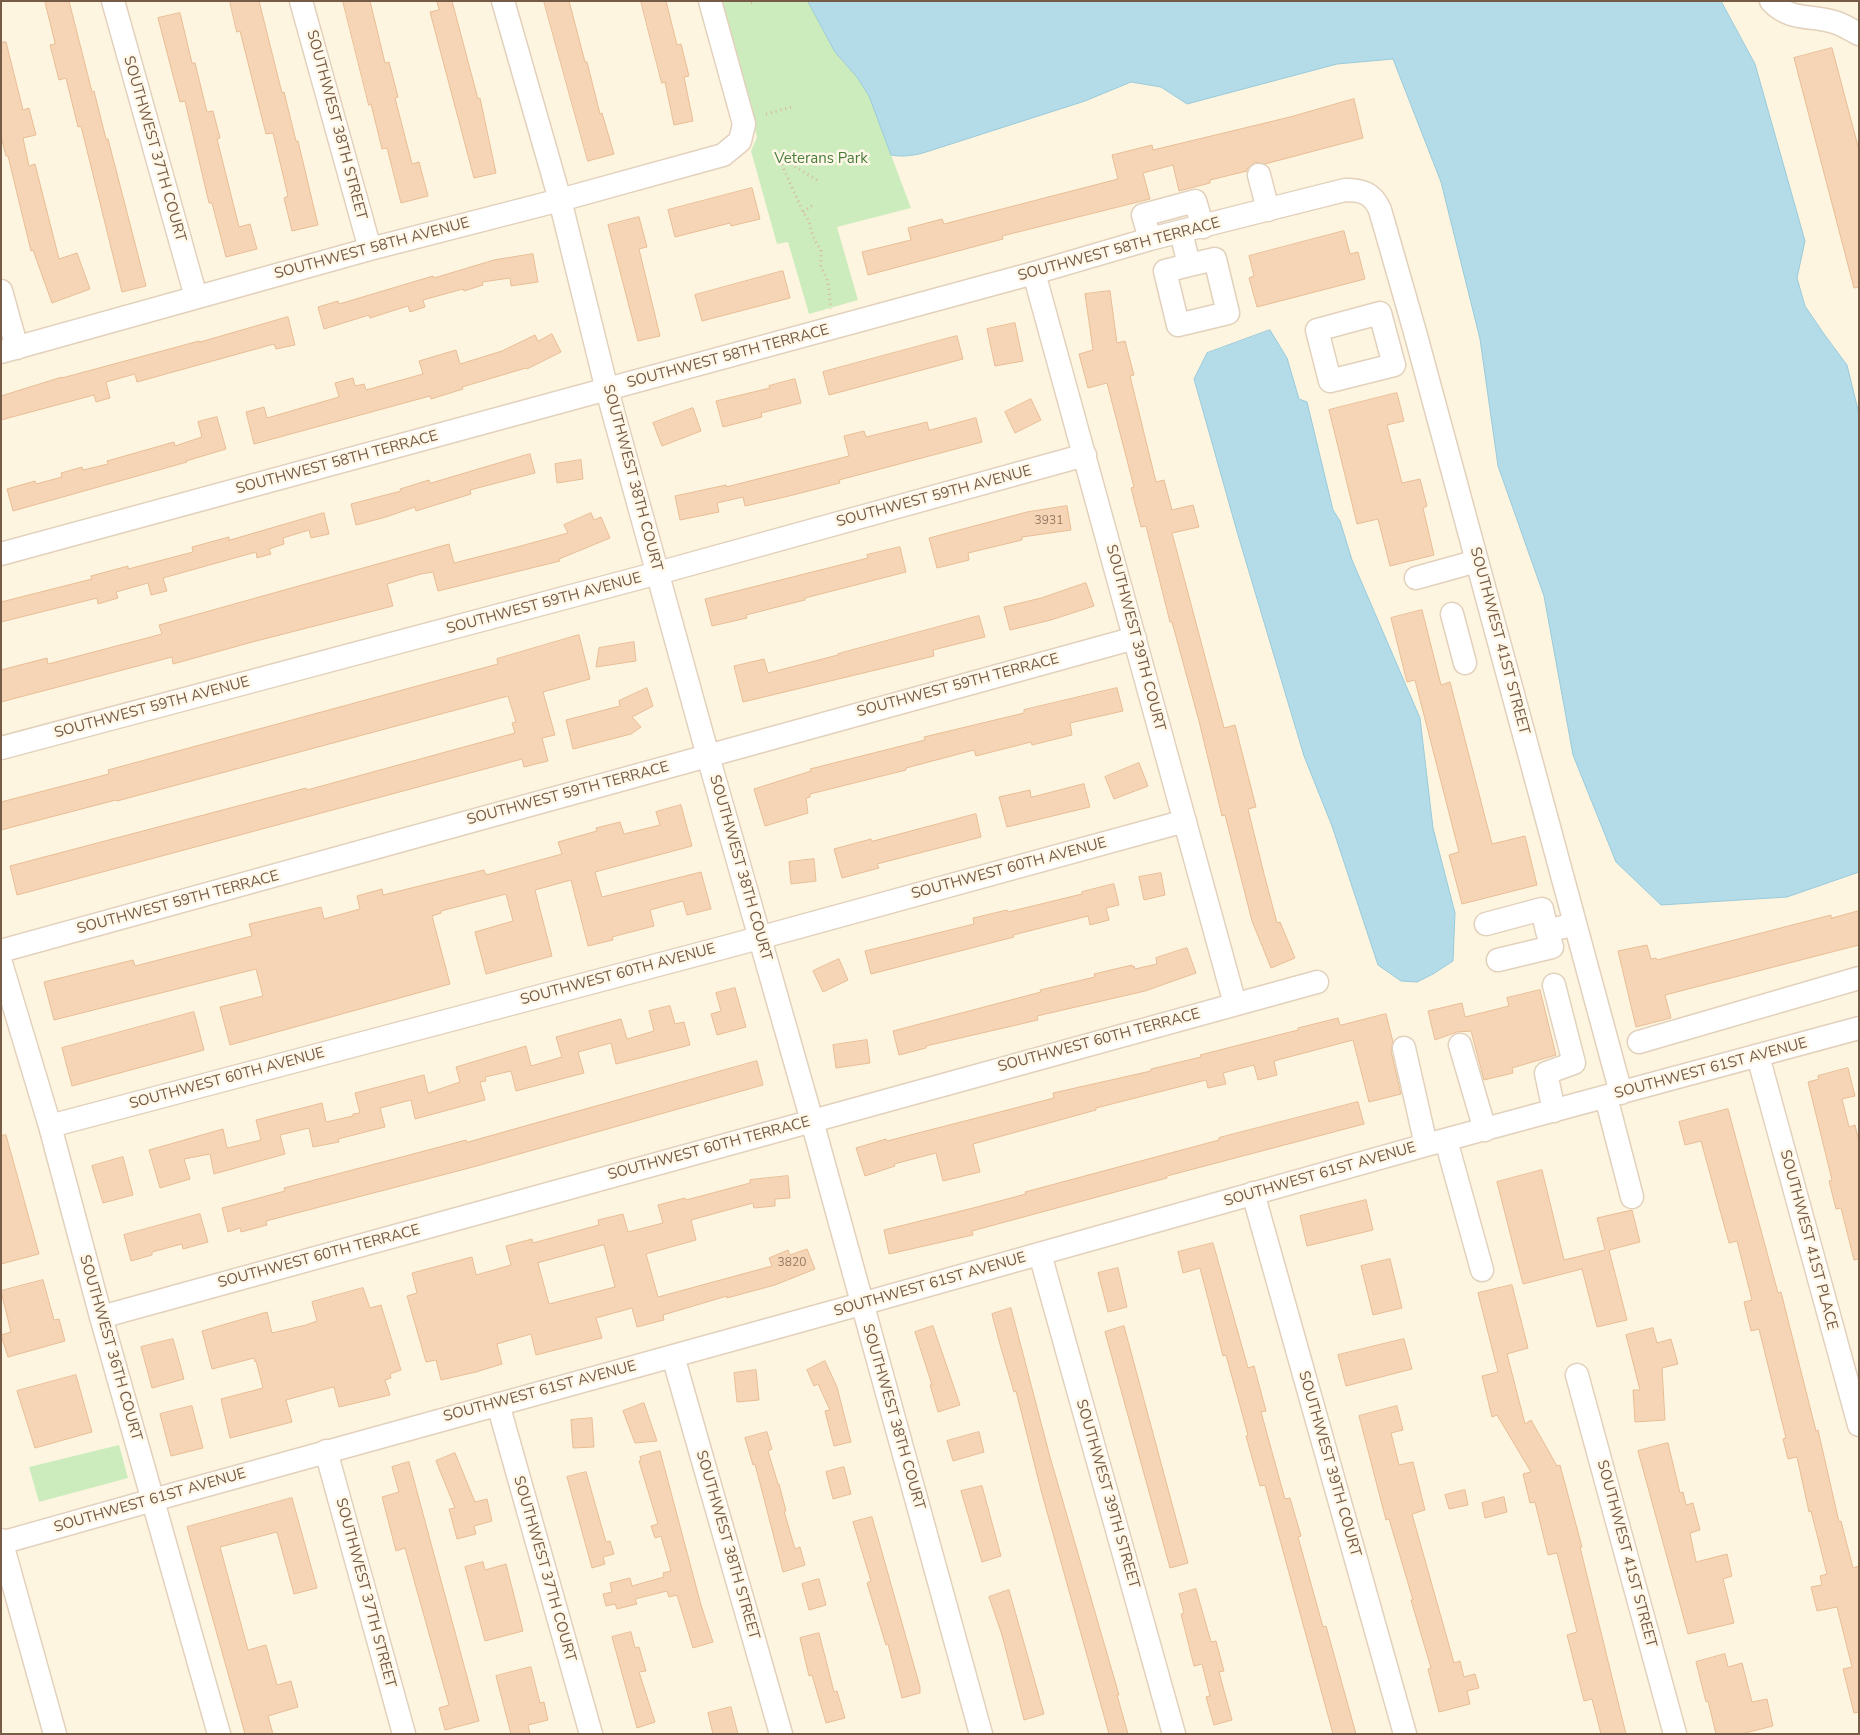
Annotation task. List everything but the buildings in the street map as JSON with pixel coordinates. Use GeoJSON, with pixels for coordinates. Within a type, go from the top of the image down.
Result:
{"type":"FeatureCollection","features":[{"type":"Feature","properties":{"kind":"street","name":"SOUTHWEST 37TH COURT"},"geometry":{"type":"LineString","coordinates":[[113,1],[196,297]]}},
{"type":"Feature","properties":{"kind":"street","name":"SOUTHWEST 38TH STREET"},"geometry":{"type":"LineString","coordinates":[[301,1],[370,249]]}},
{"type":"Feature","properties":{"kind":"street","name":"SOUTHWEST 38TH COURT"},"geometry":{"type":"LineString","coordinates":[[503,1],[560,200],[608,390],[708,756],[812,1121],[981,1734]]}},
{"type":"Feature","properties":{"kind":"street","name":"SOUTHWEST 58TH AVENUE"},"geometry":{"type":"LineString","coordinates":[[9,350],[370,249],[560,200],[723,155],[740,141],[744,124],[710,1]]}},
{"type":"Feature","properties":{"kind":"street"},"geometry":{"type":"LineString","coordinates":[[1771,1],[1779,10],[1804,18],[1834,22],[1859,34]]}},
{"type":"Feature","properties":{"kind":"street"},"geometry":{"type":"LineString","coordinates":[[1258,175],[1268,210]]}},
{"type":"Feature","properties":{"kind":"street","name":"SOUTHWEST 58TH TERRACE"},"geometry":{"type":"LineString","coordinates":[[1,554],[608,390],[1034,273],[1150,239],[1192,230],[1344,190],[1358,190],[1368,193]]}},
{"type":"Feature","properties":{"kind":"street","name":"SOUTHWEST 41ST STREET"},"geometry":{"type":"LineString","coordinates":[[1368,193],[1376,201],[1380,210],[1415,332],[1575,924],[1613,1095],[1632,1197]]}},
{"type":"Feature","properties":{"kind":"street"},"geometry":{"type":"LineString","coordinates":[[1150,239],[1143,215],[1195,201],[1189,265]]}},
{"type":"Feature","properties":{"kind":"street","name":"SOUTHWEST 39TH COURT"},"geometry":{"type":"LineString","coordinates":[[1034,273],[1234,1004]]}},
{"type":"Feature","properties":{"kind":"street"},"geometry":{"type":"LineString","coordinates":[[1,291],[9,350]]}},
{"type":"Feature","properties":{"kind":"street"},"geometry":{"type":"LineString","coordinates":[[1387,340],[1415,332]]}},
{"type":"Feature","properties":{"kind":"street","name":"SOUTHWEST 59TH AVENUE"},"geometry":{"type":"LineString","coordinates":[[1,748],[658,573],[1085,456]]}},
{"type":"Feature","properties":{"kind":"street"},"geometry":{"type":"LineString","coordinates":[[1416,578],[1477,560]]}},
{"type":"Feature","properties":{"kind":"street"},"geometry":{"type":"LineString","coordinates":[[1452,614],[1465,662]]}},
{"type":"Feature","properties":{"kind":"street"},"geometry":{"type":"LineString","coordinates":[[1460,640],[1496,629]]}},
{"type":"Feature","properties":{"kind":"street","name":"SOUTHWEST 59TH TERRACE"},"geometry":{"type":"LineString","coordinates":[[1,952],[1135,638]]}},
{"type":"Feature","properties":{"kind":"street","name":"SOUTHWEST 60TH AVENUE"},"geometry":{"type":"LineString","coordinates":[[50,1126],[760,938],[1185,821]]}},
{"type":"Feature","properties":{"kind":"street"},"geometry":{"type":"LineString","coordinates":[[1486,924],[1542,909],[1552,947],[1498,960]]}},
{"type":"Feature","properties":{"kind":"street"},"geometry":{"type":"LineString","coordinates":[[1547,931],[1575,924]]}},
{"type":"Feature","properties":{"kind":"street","name":"SOUTHWEST 36TH COURT"},"geometry":{"type":"LineString","coordinates":[[1,963],[7,1006],[50,1126],[101,1317],[218,1734]]}},
{"type":"Feature","properties":{"kind":"street"},"geometry":{"type":"LineString","coordinates":[[1639,1042],[1859,978]]}},
{"type":"Feature","properties":{"kind":"street","name":"SOUTHWEST 60TH TERRACE"},"geometry":{"type":"LineString","coordinates":[[101,1317],[1317,982]]}},
{"type":"Feature","properties":{"kind":"street"},"geometry":{"type":"LineString","coordinates":[[1554,985],[1574,1063],[1546,1073],[1554,1111]]}},
{"type":"Feature","properties":{"kind":"street","name":"SOUTHWEST 61ST AVENUE"},"geometry":{"type":"LineString","coordinates":[[2,1542],[862,1304],[1253,1193],[1859,1028]]}},
{"type":"Feature","properties":{"kind":"street"},"geometry":{"type":"LineString","coordinates":[[1460,1045],[1485,1130]]}},
{"type":"Feature","properties":{"kind":"street"},"geometry":{"type":"LineString","coordinates":[[1404,1048],[1482,1270]]}},
{"type":"Feature","properties":{"kind":"street","name":"SOUTHWEST 41ST PLACE"},"geometry":{"type":"LineString","coordinates":[[1758,1056],[1859,1425]]}},
{"type":"Feature","properties":{"kind":"street","name":"SOUTHWEST 39TH COURT"},"geometry":{"type":"LineString","coordinates":[[1253,1193],[1405,1734]]}},
{"type":"Feature","properties":{"kind":"street","name":"SOUTHWEST 39TH STREET"},"geometry":{"type":"LineString","coordinates":[[1040,1254],[1174,1734]]}},
{"type":"Feature","properties":{"kind":"street","name":"SOUTHWEST 38TH STREET"},"geometry":{"type":"LineString","coordinates":[[673,1356],[781,1734]]}},
{"type":"Feature","properties":{"kind":"street","name":"SOUTHWEST 41ST STREET"},"geometry":{"type":"LineString","coordinates":[[1576,1375],[1675,1734]]}},
{"type":"Feature","properties":{"kind":"street","name":"SOUTHWEST 37TH COURT"},"geometry":{"type":"LineString","coordinates":[[498,1404],[591,1734]]}},
{"type":"Feature","properties":{"kind":"street","name":"SOUTHWEST 37TH STREET"},"geometry":{"type":"LineString","coordinates":[[326,1451],[404,1734]]}},
{"type":"Feature","properties":{"kind":"street"},"geometry":{"type":"LineString","coordinates":[[2,1542],[9,1598],[55,1734]]}},
{"type":"Feature","properties":{"kind":"path"},"geometry":{"type":"LineString","coordinates":[[751,3],[756,1]]}},
{"type":"Feature","properties":{"kind":"path"},"geometry":{"type":"LineString","coordinates":[[766,114],[795,106]]}},
{"type":"Feature","properties":{"kind":"path"},"geometry":{"type":"LineString","coordinates":[[817,180],[778,156],[803,212],[809,221],[813,237],[821,250],[821,266],[828,282],[831,309]]}},
{"type":"Feature","properties":{"kind":"path"},"geometry":{"type":"LineString","coordinates":[[803,212],[815,203]]}},
{"type":"Feature","properties":{"kind":"green space","name":"Veterans Park"},"geometry":{"type":"Polygon","coordinates":[[[719,1],[808,1],[835,52],[857,77],[869,96],[911,208],[837,227],[858,300],[809,314],[788,242],[777,244],[751,151],[757,137],[719,1]]]}},
{"type":"Feature","properties":{"kind":"green space"},"geometry":{"type":"Polygon","coordinates":[[[119,1445],[128,1478],[39,1502],[29,1467],[119,1445]]]}},
{"type":"Feature","properties":{"kind":"water"},"geometry":{"type":"Polygon","coordinates":[[[808,1],[1721,1],[1755,64],[1805,241],[1797,278],[1805,306],[1847,365],[1859,414],[1859,872],[1787,897],[1661,905],[1616,862],[1573,755],[1544,596],[1498,466],[1480,339],[1441,182],[1393,59],[1337,64],[1187,104],[1161,87],[1131,82],[1085,101],[923,153],[895,156],[891,155],[869,96],[857,77],[835,52],[808,1]]]}},
{"type":"Feature","properties":{"kind":"water"},"geometry":{"type":"Polygon","coordinates":[[[1270,330],[1287,358],[1299,399],[1307,402],[1333,510],[1340,521],[1352,560],[1420,718],[1433,828],[1455,913],[1453,961],[1417,982],[1401,981],[1378,965],[1332,826],[1304,756],[1194,379],[1207,353],[1270,330]]]}}]}
